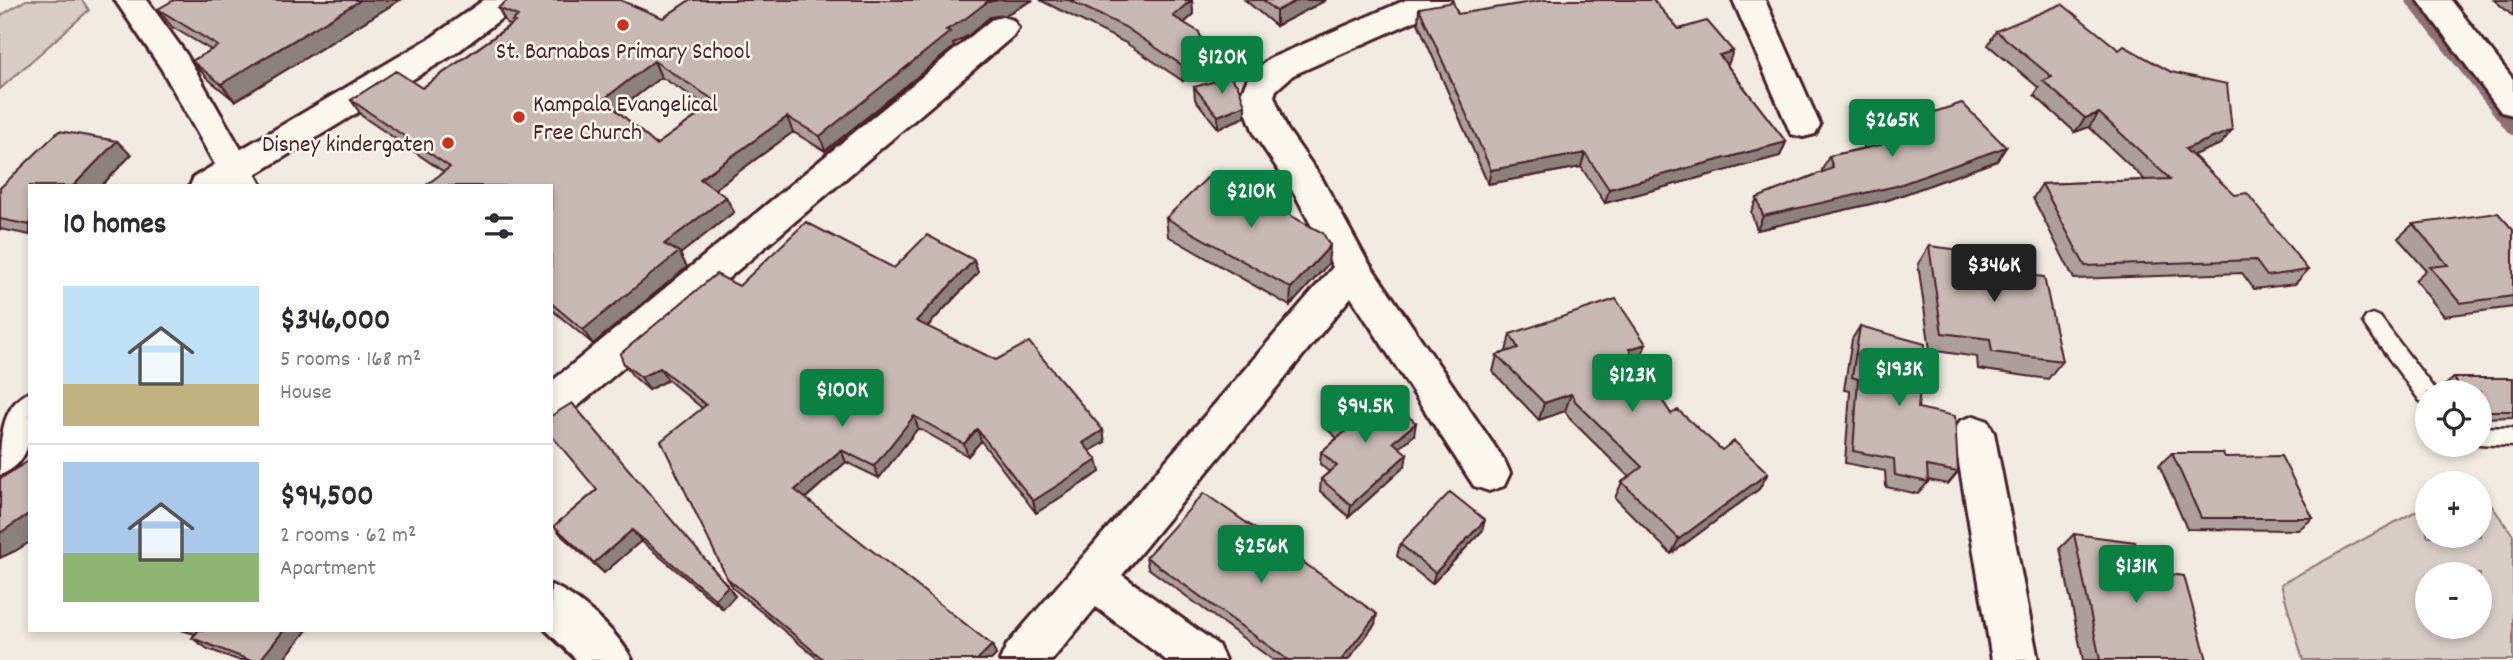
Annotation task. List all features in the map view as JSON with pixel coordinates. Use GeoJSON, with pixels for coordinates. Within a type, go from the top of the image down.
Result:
{"type":"FeatureCollection","features":[{"type":"Feature","properties":{"kind":"street"},"geometry":{"type":"LineString","coordinates":[[131,0],[174,62],[229,180],[444,45],[505,0]]}},
{"type":"Feature","properties":{"kind":"street"},"geometry":{"type":"LineString","coordinates":[[1436,0],[1281,67],[1261,84],[1257,96],[1272,135],[1309,188],[1353,269],[1489,473]]}},
{"type":"Feature","properties":{"kind":"street"},"geometry":{"type":"LineString","coordinates":[[1749,0],[1803,125]]}},
{"type":"Feature","properties":{"kind":"street"},"geometry":{"type":"LineString","coordinates":[[2434,0],[2513,103]]}},
{"type":"Feature","properties":{"kind":"street"},"geometry":{"type":"LineString","coordinates":[[553,403],[1002,28]]}},
{"type":"Feature","properties":{"kind":"street"},"geometry":{"type":"LineString","coordinates":[[1023,660],[1353,269]]}},
{"type":"Feature","properties":{"kind":"street"},"geometry":{"type":"LineString","coordinates":[[0,457],[28,412]]}},
{"type":"Feature","properties":{"kind":"street"},"geometry":{"type":"LineString","coordinates":[[1974,433],[2015,660]]}},
{"type":"Feature","properties":{"kind":"street"},"geometry":{"type":"LineString","coordinates":[[1093,579],[1202,660]]}},
{"type":"Feature","properties":{"kind":"street"},"geometry":{"type":"LineString","coordinates":[[553,607],[609,660]]}},
{"type":"Feature","properties":{"kind":"lane"},"geometry":{"type":"LineString","coordinates":[[2373,322],[2416,380]]}},
{"type":"Feature","properties":{"kind":"lane"},"geometry":{"type":"LineString","coordinates":[[2492,436],[2513,437]]}},
{"type":"Feature","properties":{"kind":"shaded area"},"geometry":{"type":"Polygon","coordinates":[[[26,0],[82,0],[89,10],[0,89],[0,16],[26,0]]]}},
{"type":"Feature","properties":{"kind":"shaded area"},"geometry":{"type":"Polygon","coordinates":[[[2492,506],[2513,535],[2513,660],[2303,660],[2281,584],[2415,511],[2415,548],[2492,548],[2492,506]]]}},
{"type":"Feature","properties":{"kind":"building"},"geometry":{"type":"Polygon","coordinates":[[[174,0],[361,0],[221,84],[192,61],[218,46],[158,9],[174,0]]]}},
{"type":"Feature","properties":{"kind":"building"},"geometry":{"type":"Polygon","coordinates":[[[508,0],[620,0],[663,18],[690,0],[998,0],[987,2],[946,30],[950,32],[820,136],[787,117],[700,179],[726,197],[664,244],[679,252],[583,330],[553,305],[553,184],[428,184],[450,167],[351,100],[396,71],[422,88],[515,22],[512,21],[518,16],[498,8],[508,0]],[[654,61],[604,99],[656,145],[717,102],[654,61]]]}},
{"type":"Feature","properties":{"kind":"building"},"geometry":{"type":"Polygon","coordinates":[[[1069,0],[1191,0],[1173,16],[1199,32],[1206,53],[1182,65],[1125,27],[1069,0]]]}},
{"type":"Feature","properties":{"kind":"building"},"geometry":{"type":"Polygon","coordinates":[[[1263,0],[1298,0],[1276,11],[1263,0]]]}},
{"type":"Feature","properties":{"kind":"building"},"geometry":{"type":"Polygon","coordinates":[[[1544,0],[1653,0],[1679,29],[1707,21],[1733,51],[1719,55],[1786,142],[1609,189],[1585,153],[1491,170],[1419,8],[1453,2],[1458,14],[1544,0]]]}},
{"type":"Feature","properties":{"kind":"building"},"geometry":{"type":"Polygon","coordinates":[[[2062,4],[2119,50],[2124,46],[2171,72],[2227,84],[2232,130],[2185,149],[2235,195],[2247,193],[2308,270],[2267,276],[2255,260],[2085,266],[2042,184],[2170,179],[2099,113],[2085,118],[2043,81],[2052,77],[1996,31],[2062,4]]]}},
{"type":"Feature","properties":{"kind":"building"},"geometry":{"type":"Polygon","coordinates":[[[1230,77],[1238,86],[1245,105],[1218,116],[1194,87],[1230,77]]]}},
{"type":"Feature","properties":{"kind":"building"},"geometry":{"type":"Polygon","coordinates":[[[1962,103],[2006,147],[1896,186],[1763,216],[1757,198],[1833,168],[1829,156],[1881,145],[1870,133],[1962,103]]]}},
{"type":"Feature","properties":{"kind":"building"},"geometry":{"type":"Polygon","coordinates":[[[59,131],[117,141],[75,184],[28,184],[28,225],[0,219],[0,188],[59,131]]]}},
{"type":"Feature","properties":{"kind":"building"},"geometry":{"type":"Polygon","coordinates":[[[1212,173],[1323,233],[1330,246],[1291,288],[1166,218],[1212,173]]]}},
{"type":"Feature","properties":{"kind":"building"},"geometry":{"type":"Polygon","coordinates":[[[2498,213],[2513,230],[2513,296],[2460,303],[2430,267],[2448,265],[2413,224],[2498,213]]]}},
{"type":"Feature","properties":{"kind":"building"},"geometry":{"type":"Polygon","coordinates":[[[806,222],[894,268],[927,235],[974,260],[916,321],[996,360],[1029,342],[1103,430],[1083,443],[1097,460],[1033,501],[977,429],[964,444],[914,416],[874,466],[841,450],[795,490],[992,645],[977,660],[824,660],[727,578],[661,441],[706,405],[660,368],[641,377],[624,364],[620,354],[716,274],[739,286],[806,222]]]}},
{"type":"Feature","properties":{"kind":"building"},"geometry":{"type":"Polygon","coordinates":[[[1929,246],[2001,255],[2005,272],[2044,277],[2062,361],[1992,352],[1990,339],[1942,333],[1929,246]]]}},
{"type":"Feature","properties":{"kind":"building"},"geometry":{"type":"Polygon","coordinates":[[[1616,299],[1646,344],[1629,349],[1671,414],[1678,410],[1722,450],[1734,441],[1768,473],[1679,539],[1622,482],[1642,467],[1571,394],[1544,403],[1497,355],[1518,348],[1510,334],[1616,299]]]}},
{"type":"Feature","properties":{"kind":"building"},"geometry":{"type":"Polygon","coordinates":[[[1860,326],[1925,344],[1918,408],[1955,416],[1958,472],[1927,466],[1928,482],[1895,475],[1894,459],[1853,451],[1858,379],[1852,377],[1860,326]]]}},
{"type":"Feature","properties":{"kind":"building"},"geometry":{"type":"Polygon","coordinates":[[[2454,378],[2513,378],[2513,411],[2492,411],[2492,380],[2454,378]]]}},
{"type":"Feature","properties":{"kind":"building"},"geometry":{"type":"Polygon","coordinates":[[[1356,393],[1374,407],[1386,397],[1416,423],[1393,442],[1407,454],[1351,505],[1321,479],[1337,466],[1321,452],[1345,432],[1328,417],[1356,393]]]}},
{"type":"Feature","properties":{"kind":"building"},"geometry":{"type":"Polygon","coordinates":[[[572,403],[728,586],[715,599],[632,530],[594,563],[554,526],[597,490],[553,437],[553,415],[572,403]]]}},
{"type":"Feature","properties":{"kind":"building"},"geometry":{"type":"Polygon","coordinates":[[[2172,453],[2223,453],[2225,457],[2281,456],[2313,518],[2201,518],[2172,453]]]}},
{"type":"Feature","properties":{"kind":"building"},"geometry":{"type":"Polygon","coordinates":[[[28,461],[28,514],[0,533],[0,479],[28,461]]]}},
{"type":"Feature","properties":{"kind":"building"},"geometry":{"type":"Polygon","coordinates":[[[1450,492],[1485,520],[1435,573],[1400,544],[1450,492]]]}},
{"type":"Feature","properties":{"kind":"building"},"geometry":{"type":"Polygon","coordinates":[[[1204,493],[1377,614],[1341,660],[1288,660],[1146,557],[1204,493]]]}},
{"type":"Feature","properties":{"kind":"building"},"geometry":{"type":"Polygon","coordinates":[[[2074,534],[2135,542],[2142,570],[2184,576],[2207,660],[2100,660],[2074,534]]]}},
{"type":"Feature","properties":{"kind":"building"},"geometry":{"type":"Polygon","coordinates":[[[197,632],[282,632],[260,660],[249,660],[192,638],[197,632]]]}},
{"type":"Feature","properties":{"kind":"waterway"},"geometry":{"type":"LineString","coordinates":[[2412,0],[2513,129]]}},
{"type":"Feature","properties":{"kind":"place","name":"St. Barnabas Primary School"},"geometry":{"type":"Point","coordinates":[623,25]}},
{"type":"Feature","properties":{"kind":"place","name":"Kampala Evangelical Free Church"},"geometry":{"type":"Point","coordinates":[519,117]}},
{"type":"Feature","properties":{"kind":"place","name":"Disney kindergaten"},"geometry":{"type":"Point","coordinates":[448,143]}}]}
